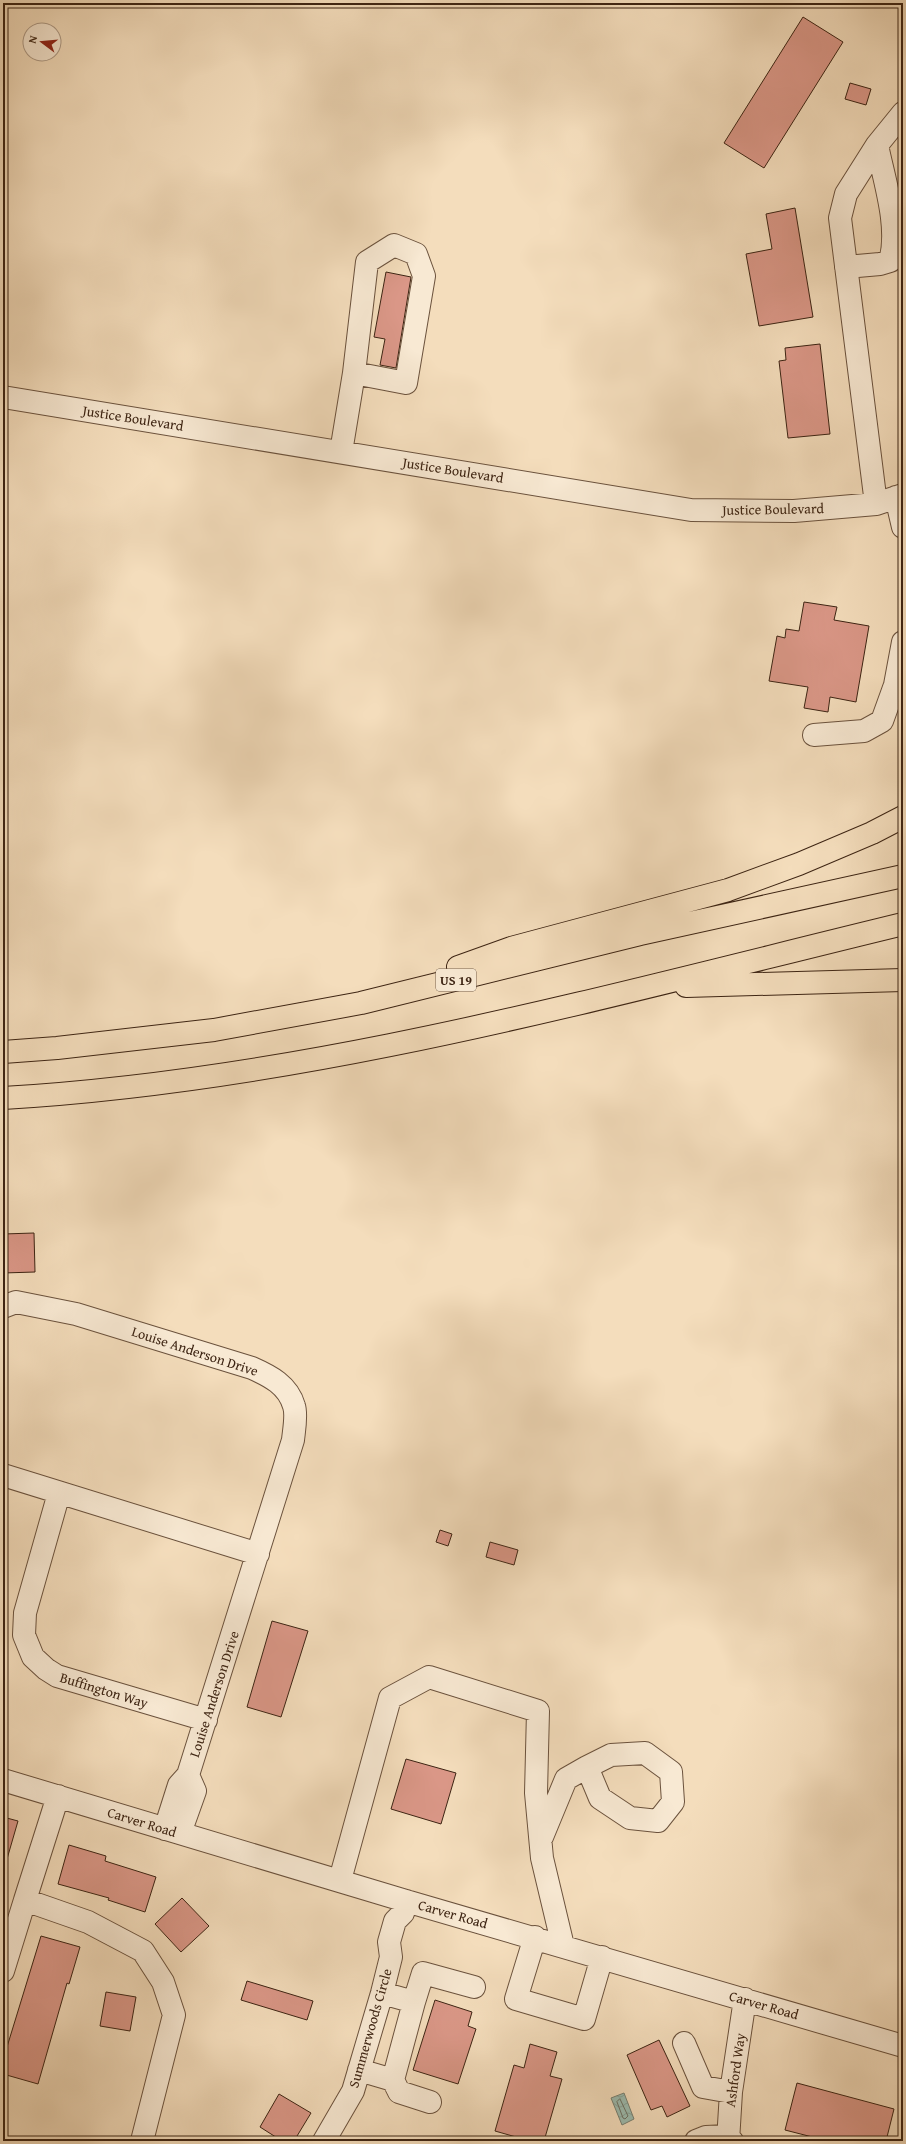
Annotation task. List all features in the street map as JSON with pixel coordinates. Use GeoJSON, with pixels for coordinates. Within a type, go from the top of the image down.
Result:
{"type":"FeatureCollection","features":[{"type":"Feature","properties":{"kind":"highway"},"geometry":{"type":"LineString","coordinates":[[361,1003],[511,948],[728,890],[850,842],[903,817]]}},
{"type":"Feature","properties":{"kind":"highway","name":"US 19"},"geometry":{"type":"LineString","coordinates":[[3,1052],[57,1048],[214,1030],[361,1003],[640,934],[903,876]]}},
{"type":"Feature","properties":{"kind":"highway"},"geometry":{"type":"LineString","coordinates":[[3,1098],[79,1093],[242,1073],[296,1064],[453,1032],[903,924]]}},
{"type":"Feature","properties":{"kind":"highway"},"geometry":{"type":"LineString","coordinates":[[633,989],[758,983],[903,980]]}},
{"type":"Feature","properties":{"kind":"street"},"geometry":{"type":"LineString","coordinates":[[876,504],[840,218],[846,194],[876,145],[903,113]]}},
{"type":"Feature","properties":{"kind":"street"},"geometry":{"type":"LineString","coordinates":[[846,267],[880,264],[890,261],[891,257],[894,233],[876,145]]}},
{"type":"Feature","properties":{"kind":"street"},"geometry":{"type":"LineString","coordinates":[[341,452],[354,373],[367,262],[394,245],[416,254],[424,276],[406,383],[354,373]]}},
{"type":"Feature","properties":{"kind":"street","name":"Justice Boulevard"},"geometry":{"type":"LineString","coordinates":[[3,397],[691,510],[794,511],[876,504],[900,496]]}},
{"type":"Feature","properties":{"kind":"street"},"geometry":{"type":"LineString","coordinates":[[900,496],[903,528]]}},
{"type":"Feature","properties":{"kind":"street"},"geometry":{"type":"LineString","coordinates":[[814,735],[864,731],[882,721],[895,685],[903,642]]}},
{"type":"Feature","properties":{"kind":"street","name":"Louise Anderson Drive"},"geometry":{"type":"LineString","coordinates":[[3,1307],[16,1302],[76,1314],[252,1368],[274,1378],[286,1390],[295,1407],[293,1440],[188,1775],[195,1792],[173,1831]]}},
{"type":"Feature","properties":{"kind":"street"},"geometry":{"type":"LineString","coordinates":[[3,1475],[59,1494],[258,1554]]}},
{"type":"Feature","properties":{"kind":"street","name":"Buffington Way"},"geometry":{"type":"LineString","coordinates":[[59,1494],[25,1613],[24,1635],[33,1657],[46,1669],[57,1676],[206,1720]]}},
{"type":"Feature","properties":{"kind":"street"},"geometry":{"type":"LineString","coordinates":[[340,1880],[390,1698],[429,1677],[538,1711],[536,1793],[540,1840],[542,1858],[563,1946]]}},
{"type":"Feature","properties":{"kind":"street"},"geometry":{"type":"LineString","coordinates":[[540,1840],[566,1779],[587,1767]]}},
{"type":"Feature","properties":{"kind":"street","name":"Carver Road"},"geometry":{"type":"LineString","coordinates":[[3,1780],[340,1880],[405,1907],[535,1937],[903,2046]]}},
{"type":"Feature","properties":{"kind":"street"},"geometry":{"type":"LineString","coordinates":[[3,1971],[58,1796]]}},
{"type":"Feature","properties":{"kind":"street"},"geometry":{"type":"LineString","coordinates":[[25,1900],[88,1922],[143,1951],[163,1982],[174,2015],[142,2141]]}},
{"type":"Feature","properties":{"kind":"street","name":"Summerwoods Circle"},"geometry":{"type":"LineString","coordinates":[[324,2141],[353,2091],[391,1957],[389,1942],[395,1921],[405,1907]]}},
{"type":"Feature","properties":{"kind":"street"},"geometry":{"type":"LineString","coordinates":[[535,1937],[516,1999],[584,2019],[602,1957]]}},
{"type":"Feature","properties":{"kind":"street"},"geometry":{"type":"LineString","coordinates":[[392,2080],[423,1973],[474,1987]]}},
{"type":"Feature","properties":{"kind":"street"},"geometry":{"type":"LineString","coordinates":[[382,1993],[414,2002]]}},
{"type":"Feature","properties":{"kind":"street","name":"Ashford Way"},"geometry":{"type":"LineString","coordinates":[[729,2139],[731,2092],[745,1999]]}},
{"type":"Feature","properties":{"kind":"street"},"geometry":{"type":"LineString","coordinates":[[684,2043],[703,2087],[731,2092]]}},
{"type":"Feature","properties":{"kind":"street"},"geometry":{"type":"LineString","coordinates":[[359,2070],[392,2080],[399,2092],[430,2102]]}},
{"type":"Feature","properties":{"kind":"street"},"geometry":{"type":"LineString","coordinates":[[696,2141],[706,2137],[729,2139]]}},
{"type":"Feature","properties":{"kind":"water"},"geometry":{"type":"Polygon","coordinates":[[[624,2093],[634,2119],[622,2125],[611,2098],[624,2093]]]}},
{"type":"Feature","properties":{"kind":"building"},"geometry":{"type":"Polygon","coordinates":[[[803,17],[843,42],[764,168],[724,143],[803,17]]]}},
{"type":"Feature","properties":{"kind":"building"},"geometry":{"type":"Polygon","coordinates":[[[850,83],[871,89],[866,105],[845,99],[850,83]]]}},
{"type":"Feature","properties":{"kind":"building"},"geometry":{"type":"Polygon","coordinates":[[[795,208],[813,317],[759,326],[746,254],[772,249],[766,214],[795,208]]]}},
{"type":"Feature","properties":{"kind":"building"},"geometry":{"type":"Polygon","coordinates":[[[386,272],[411,277],[396,368],[380,365],[385,339],[374,337],[386,272]]]}},
{"type":"Feature","properties":{"kind":"building"},"geometry":{"type":"Polygon","coordinates":[[[820,344],[830,434],[788,438],[779,361],[786,360],[785,348],[820,344]]]}},
{"type":"Feature","properties":{"kind":"building"},"geometry":{"type":"Polygon","coordinates":[[[804,602],[837,607],[834,620],[869,626],[856,702],[830,697],[828,712],[804,708],[808,687],[769,681],[777,636],[785,638],[786,629],[799,631],[804,602]]]}},
{"type":"Feature","properties":{"kind":"building"},"geometry":{"type":"Polygon","coordinates":[[[34,1233],[35,1272],[3,1273],[3,1234],[34,1233]]]}},
{"type":"Feature","properties":{"kind":"building"},"geometry":{"type":"Polygon","coordinates":[[[440,1530],[452,1534],[448,1546],[436,1542],[440,1530]]]}},
{"type":"Feature","properties":{"kind":"building"},"geometry":{"type":"Polygon","coordinates":[[[490,1542],[518,1550],[514,1565],[486,1557],[490,1542]]]}},
{"type":"Feature","properties":{"kind":"building"},"geometry":{"type":"Polygon","coordinates":[[[272,1621],[308,1631],[281,1717],[247,1707],[272,1621]]]}},
{"type":"Feature","properties":{"kind":"building"},"geometry":{"type":"Polygon","coordinates":[[[406,1759],[456,1773],[441,1824],[391,1809],[406,1759]]]}},
{"type":"Feature","properties":{"kind":"building"},"geometry":{"type":"Polygon","coordinates":[[[3,1817],[18,1821],[7,1859],[3,1859],[3,1817]]]}},
{"type":"Feature","properties":{"kind":"building"},"geometry":{"type":"Polygon","coordinates":[[[69,1845],[106,1856],[105,1861],[156,1877],[145,1912],[108,1900],[109,1898],[58,1884],[69,1845]]]}},
{"type":"Feature","properties":{"kind":"building"},"geometry":{"type":"Polygon","coordinates":[[[182,1898],[209,1926],[181,1952],[155,1924],[182,1898]]]}},
{"type":"Feature","properties":{"kind":"building"},"geometry":{"type":"Polygon","coordinates":[[[41,1936],[80,1947],[69,1984],[67,1983],[38,2084],[3,2074],[3,2060],[41,1936]]]}},
{"type":"Feature","properties":{"kind":"building"},"geometry":{"type":"Polygon","coordinates":[[[247,1981],[313,2001],[307,2020],[241,2000],[247,1981]]]}},
{"type":"Feature","properties":{"kind":"building"},"geometry":{"type":"Polygon","coordinates":[[[106,1992],[136,1997],[130,2031],[100,2026],[106,1992]]]}},
{"type":"Feature","properties":{"kind":"building"},"geometry":{"type":"Polygon","coordinates":[[[435,2000],[472,2012],[468,2026],[476,2029],[458,2084],[413,2070],[435,2000]]]}},
{"type":"Feature","properties":{"kind":"building"},"geometry":{"type":"Polygon","coordinates":[[[659,2040],[690,2106],[667,2117],[662,2106],[651,2110],[627,2055],[659,2040]]]}},
{"type":"Feature","properties":{"kind":"building"},"geometry":{"type":"Polygon","coordinates":[[[530,2044],[557,2052],[550,2076],[562,2079],[544,2141],[530,2141],[495,2131],[514,2065],[524,2068],[530,2044]]]}},
{"type":"Feature","properties":{"kind":"building"},"geometry":{"type":"Polygon","coordinates":[[[797,2083],[894,2109],[886,2141],[828,2141],[785,2130],[797,2083]]]}},
{"type":"Feature","properties":{"kind":"building"},"geometry":{"type":"Polygon","coordinates":[[[279,2094],[311,2113],[294,2141],[282,2141],[260,2127],[279,2094]]]}}]}
